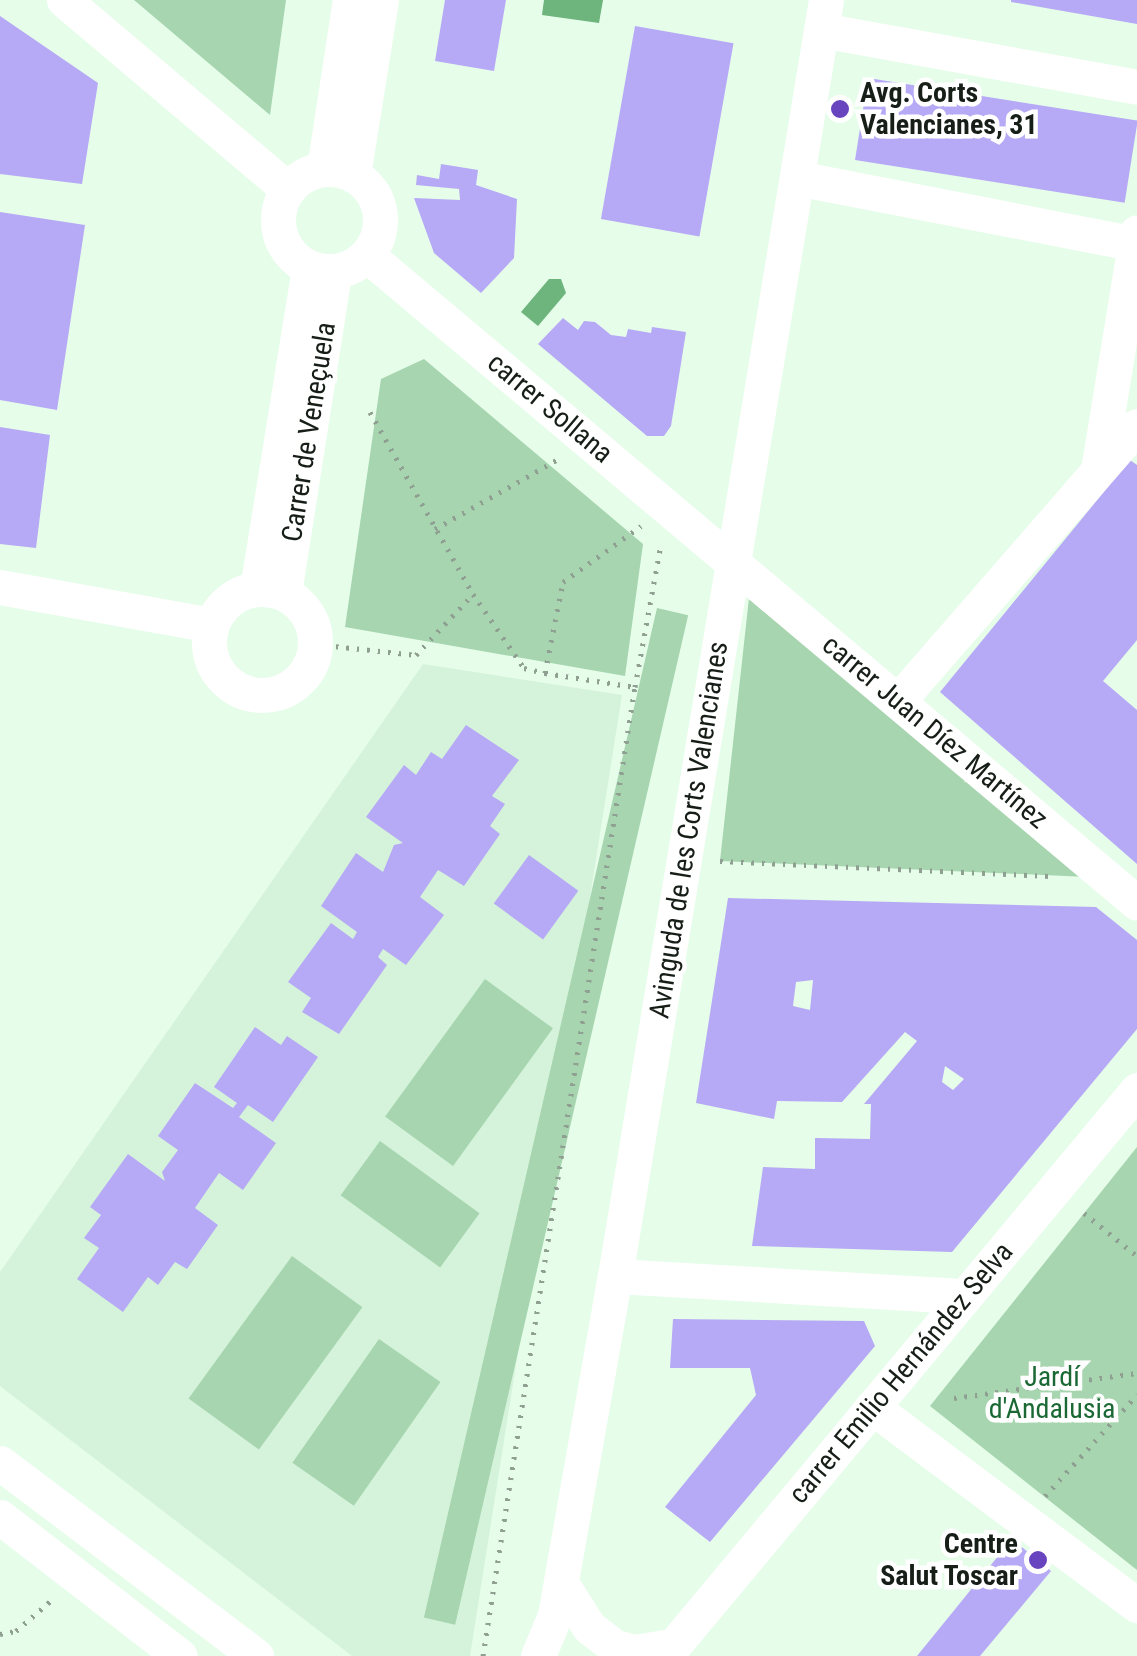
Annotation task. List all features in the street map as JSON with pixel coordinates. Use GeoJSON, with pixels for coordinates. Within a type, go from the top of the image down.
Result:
{"type":"FeatureCollection","features":[{"type":"Feature","properties":{"kind":"street"},"geometry":{"type":"LineString","coordinates":[[64,0],[288,189]]}},
{"type":"Feature","properties":{"kind":"street"},"geometry":{"type":"LineString","coordinates":[[339,172],[350,0]]}},
{"type":"Feature","properties":{"kind":"street"},"geometry":{"type":"LineString","coordinates":[[339,172],[381,0]]}},
{"type":"Feature","properties":{"kind":"street"},"geometry":{"type":"LineString","coordinates":[[824,15],[1137,86]]}},
{"type":"Feature","properties":{"kind":"street","name":"Avinguda de les Corts Valencianes"},"geometry":{"type":"LineString","coordinates":[[538,1656],[561,1583],[615,1276],[824,15]]}},
{"type":"Feature","properties":{"kind":"street"},"geometry":{"type":"LineString","coordinates":[[339,172],[372,192],[380,215],[367,254],[322,270],[289,254],[278,228],[288,189],[339,172]]}},
{"type":"Feature","properties":{"kind":"street"},"geometry":{"type":"LineString","coordinates":[[797,178],[1075,244],[1136,238],[1098,471]]}},
{"type":"Feature","properties":{"kind":"street","name":"carrer Sollana"},"geometry":{"type":"LineString","coordinates":[[367,254],[734,561]]}},
{"type":"Feature","properties":{"kind":"street","name":"Carrer de Veneçuela"},"geometry":{"type":"LineString","coordinates":[[270,591],[322,270]]}},
{"type":"Feature","properties":{"kind":"street"},"geometry":{"type":"LineString","coordinates":[[898,701],[1135,431],[1111,389]]}},
{"type":"Feature","properties":{"kind":"street","name":"carrer Juan Díez Martínez"},"geometry":{"type":"LineString","coordinates":[[734,561],[1137,903]]}},
{"type":"Feature","properties":{"kind":"street"},"geometry":{"type":"LineString","coordinates":[[0,587],[212,625]]}},
{"type":"Feature","properties":{"kind":"street"},"geometry":{"type":"LineString","coordinates":[[270,591],[311,620],[315,644],[312,660],[292,686],[261,695],[244,692],[219,672],[209,641],[212,625],[224,604],[270,591]]}},
{"type":"Feature","properties":{"kind":"street","name":"carrer Emilio Hernández Selva"},"geometry":{"type":"LineString","coordinates":[[669,1651],[1137,1090]]}},
{"type":"Feature","properties":{"kind":"street"},"geometry":{"type":"LineString","coordinates":[[615,1276],[965,1296]]}},
{"type":"Feature","properties":{"kind":"street"},"geometry":{"type":"LineString","coordinates":[[872,1408],[1137,1605]]}},
{"type":"Feature","properties":{"kind":"street"},"geometry":{"type":"LineString","coordinates":[[0,1463],[256,1656]]}},
{"type":"Feature","properties":{"kind":"street"},"geometry":{"type":"LineString","coordinates":[[0,1517],[180,1656]]}},
{"type":"Feature","properties":{"kind":"street"},"geometry":{"type":"LineString","coordinates":[[561,1583],[589,1627],[612,1646],[634,1652],[669,1651]]}},
{"type":"Feature","properties":{"kind":"path"},"geometry":{"type":"LineString","coordinates":[[370,412],[472,594],[524,668],[635,687]]}},
{"type":"Feature","properties":{"kind":"path"},"geometry":{"type":"LineString","coordinates":[[435,529],[559,458]]}},
{"type":"Feature","properties":{"kind":"path"},"geometry":{"type":"LineString","coordinates":[[545,673],[563,582],[641,526]]}},
{"type":"Feature","properties":{"kind":"path"},"geometry":{"type":"LineString","coordinates":[[482,1656],[661,544]]}},
{"type":"Feature","properties":{"kind":"path"},"geometry":{"type":"LineString","coordinates":[[315,644],[416,656],[472,594]]}},
{"type":"Feature","properties":{"kind":"path"},"geometry":{"type":"LineString","coordinates":[[720,861],[1108,878]]}},
{"type":"Feature","properties":{"kind":"path"},"geometry":{"type":"LineString","coordinates":[[1084,1213],[1137,1256]]}},
{"type":"Feature","properties":{"kind":"path"},"geometry":{"type":"LineString","coordinates":[[954,1398],[1137,1373]]}},
{"type":"Feature","properties":{"kind":"path"},"geometry":{"type":"LineString","coordinates":[[1044,1496],[1137,1394]]}},
{"type":"Feature","properties":{"kind":"path"},"geometry":{"type":"LineString","coordinates":[[0,1634],[16,1631],[78,1578]]}},
{"type":"Feature","properties":{"kind":"shaded area"},"geometry":{"type":"Polygon","coordinates":[[[544,0],[603,0],[599,23],[542,15],[544,0]]]}},
{"type":"Feature","properties":{"kind":"shaded area"},"geometry":{"type":"Polygon","coordinates":[[[549,279],[561,279],[566,293],[538,326],[521,312],[549,279]]]}},
{"type":"Feature","properties":{"kind":"shaded area"},"geometry":{"type":"Polygon","coordinates":[[[423,664],[622,695],[470,1656],[352,1656],[0,1386],[0,1272],[423,664]]]}},
{"type":"Feature","properties":{"kind":"green space"},"geometry":{"type":"Polygon","coordinates":[[[134,0],[286,0],[270,115],[134,0]]]}},
{"type":"Feature","properties":{"kind":"green space"},"geometry":{"type":"Polygon","coordinates":[[[424,359],[643,544],[625,676],[345,627],[381,379],[424,359]]]}},
{"type":"Feature","properties":{"kind":"green space"},"geometry":{"type":"Polygon","coordinates":[[[749,598],[1088,877],[720,861],[749,598]]]}},
{"type":"Feature","properties":{"kind":"green space"},"geometry":{"type":"Polygon","coordinates":[[[657,608],[688,615],[455,1625],[424,1617],[657,608]]]}},
{"type":"Feature","properties":{"kind":"green space"},"geometry":{"type":"Polygon","coordinates":[[[485,979],[553,1028],[453,1166],[385,1117],[485,979]]]}},
{"type":"Feature","properties":{"kind":"green space"},"geometry":{"type":"Polygon","coordinates":[[[380,1141],[480,1213],[440,1268],[341,1195],[380,1141]]]}},
{"type":"Feature","properties":{"kind":"green space","name":"Jardí d'Andalusia"},"geometry":{"type":"Polygon","coordinates":[[[1137,1147],[1137,1570],[930,1406],[1137,1147]]]}},
{"type":"Feature","properties":{"kind":"green space"},"geometry":{"type":"Polygon","coordinates":[[[292,1256],[362,1307],[259,1450],[189,1398],[292,1256]]]}},
{"type":"Feature","properties":{"kind":"green space"},"geometry":{"type":"Polygon","coordinates":[[[379,1339],[440,1382],[354,1506],[292,1463],[379,1339]]]}},
{"type":"Feature","properties":{"kind":"building"},"geometry":{"type":"Polygon","coordinates":[[[445,0],[506,0],[494,71],[435,61],[445,0]]]}},
{"type":"Feature","properties":{"kind":"building"},"geometry":{"type":"Polygon","coordinates":[[[1011,0],[1137,0],[1137,24],[1011,2],[1011,0]]]}},
{"type":"Feature","properties":{"kind":"building"},"geometry":{"type":"Polygon","coordinates":[[[0,16],[98,83],[82,184],[0,174],[0,16]]]}},
{"type":"Feature","properties":{"kind":"building"},"geometry":{"type":"Polygon","coordinates":[[[635,26],[733,43],[699,236],[601,219],[635,26]]]}},
{"type":"Feature","properties":{"kind":"building"},"geometry":{"type":"Polygon","coordinates":[[[868,78],[1137,121],[1125,203],[855,160],[868,78]]]}},
{"type":"Feature","properties":{"kind":"building"},"geometry":{"type":"Polygon","coordinates":[[[441,164],[478,170],[476,185],[517,199],[514,258],[481,293],[434,253],[414,198],[460,200],[459,189],[416,185],[417,175],[439,179],[441,164]]]}},
{"type":"Feature","properties":{"kind":"building"},"geometry":{"type":"Polygon","coordinates":[[[0,212],[85,225],[57,410],[0,400],[0,212]]]}},
{"type":"Feature","properties":{"kind":"building"},"geometry":{"type":"Polygon","coordinates":[[[563,318],[578,330],[584,321],[595,322],[611,335],[626,337],[628,329],[651,333],[652,327],[686,332],[671,426],[664,436],[647,436],[538,344],[563,318]]]}},
{"type":"Feature","properties":{"kind":"building"},"geometry":{"type":"Polygon","coordinates":[[[0,427],[50,435],[36,548],[0,544],[0,427]]]}},
{"type":"Feature","properties":{"kind":"building"},"geometry":{"type":"Polygon","coordinates":[[[1130,460],[1137,465],[1137,640],[1103,681],[1137,710],[1137,864],[940,692],[1130,460]]]}},
{"type":"Feature","properties":{"kind":"building"},"geometry":{"type":"Polygon","coordinates":[[[466,725],[519,760],[492,796],[505,804],[490,826],[500,834],[464,886],[438,870],[420,897],[444,915],[406,965],[383,949],[378,957],[387,965],[339,1034],[302,1012],[311,998],[288,982],[331,923],[353,939],[357,932],[321,906],[356,853],[383,872],[394,845],[403,843],[366,817],[404,765],[416,775],[431,752],[442,759],[466,725]]]}},
{"type":"Feature","properties":{"kind":"building"},"geometry":{"type":"Polygon","coordinates":[[[529,855],[578,891],[543,939],[494,904],[529,855]]]}},
{"type":"Feature","properties":{"kind":"building"},"geometry":{"type":"Polygon","coordinates":[[[728,898],[1096,907],[1137,940],[1137,1029],[952,1252],[752,1246],[763,1167],[815,1169],[815,1138],[870,1139],[871,1104],[864,1104],[917,1041],[905,1032],[842,1102],[777,1101],[774,1119],[696,1103],[728,898]],[[813,980],[796,982],[793,1006],[810,1010],[813,980]],[[945,1066],[942,1082],[953,1090],[964,1079],[945,1066]]]}},
{"type":"Feature","properties":{"kind":"building"},"geometry":{"type":"Polygon","coordinates":[[[255,1027],[281,1045],[287,1036],[318,1057],[273,1122],[248,1105],[239,1117],[276,1143],[243,1190],[219,1173],[195,1208],[218,1225],[187,1269],[175,1262],[158,1285],[148,1277],[123,1312],[77,1279],[99,1248],[84,1238],[101,1215],[90,1207],[128,1154],[165,1181],[162,1172],[178,1150],[158,1136],[195,1083],[233,1108],[237,1103],[214,1087],[255,1027]]]}},
{"type":"Feature","properties":{"kind":"building"},"geometry":{"type":"Polygon","coordinates":[[[673,1319],[864,1321],[875,1346],[710,1542],[665,1507],[756,1395],[750,1368],[670,1368],[673,1319]]]}},
{"type":"Feature","properties":{"kind":"building"},"geometry":{"type":"Polygon","coordinates":[[[1012,1539],[1051,1571],[980,1656],[917,1656],[1012,1539]]]}},
{"type":"Feature","properties":{"kind":"place","name":"Avg. Corts Valencianes, 31"},"geometry":{"type":"Point","coordinates":[840,109]}},
{"type":"Feature","properties":{"kind":"place","name":"Centre Salut Toscar"},"geometry":{"type":"Point","coordinates":[1038,1560]}}]}
